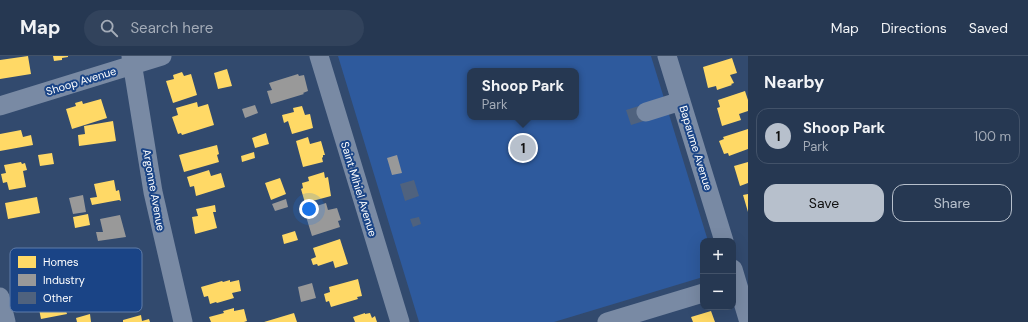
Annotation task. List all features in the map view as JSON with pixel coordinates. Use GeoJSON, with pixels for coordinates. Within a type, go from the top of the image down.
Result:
{"type":"FeatureCollection","features":[{"type":"Feature","properties":{"kind":"street","name":"Shoop Avenue"},"geometry":{"type":"LineString","coordinates":[[0,106],[132,61],[162,56]]}},
{"type":"Feature","properties":{"kind":"street","name":"Saint Mihiel Avenue"},"geometry":{"type":"LineString","coordinates":[[319,56],[400,322]]}},
{"type":"Feature","properties":{"kind":"street","name":"Bapaume Avenue"},"geometry":{"type":"LineString","coordinates":[[667,56],[723,238]]}},
{"type":"Feature","properties":{"kind":"street","name":"Argonne Avenue"},"geometry":{"type":"LineString","coordinates":[[132,61],[153,192],[183,322]]}},
{"type":"Feature","properties":{"kind":"street"},"geometry":{"type":"LineString","coordinates":[[646,112],[681,101]]}},
{"type":"Feature","properties":{"kind":"street"},"geometry":{"type":"LineString","coordinates":[[738,279],[748,319]]}},
{"type":"Feature","properties":{"kind":"street"},"geometry":{"type":"LineString","coordinates":[[608,322],[700,294]]}},
{"type":"Feature","properties":{"kind":"street"},"geometry":{"type":"LineString","coordinates":[[0,297],[6,322]]}},
{"type":"Feature","properties":{"kind":"shaded area"},"geometry":{"type":"Polygon","coordinates":[[[338,56],[651,56],[707,238],[700,238],[700,278],[554,322],[419,322],[338,56]]]}},
{"type":"Feature","properties":{"kind":"building: Homes"},"geometry":{"type":"Polygon","coordinates":[[[28,56],[31,74],[0,79],[0,60],[28,56]]]}},
{"type":"Feature","properties":{"kind":"building: Homes"},"geometry":{"type":"Polygon","coordinates":[[[53,56],[68,57],[62,58],[62,60],[54,61],[53,56]]]}},
{"type":"Feature","properties":{"kind":"building: Homes"},"geometry":{"type":"Polygon","coordinates":[[[732,58],[737,73],[730,75],[734,83],[717,90],[716,86],[708,88],[703,67],[732,58]]]}},
{"type":"Feature","properties":{"kind":"building: Homes"},"geometry":{"type":"Polygon","coordinates":[[[227,69],[232,86],[218,89],[214,73],[227,69]]]}},
{"type":"Feature","properties":{"kind":"building: Homes"},"geometry":{"type":"Polygon","coordinates":[[[182,72],[184,76],[191,74],[197,95],[173,103],[166,81],[174,79],[173,75],[182,72]]]}},
{"type":"Feature","properties":{"kind":"building: Homes"},"geometry":{"type":"Polygon","coordinates":[[[745,91],[748,100],[748,111],[739,114],[741,120],[722,126],[717,108],[720,107],[718,100],[745,91]]]}},
{"type":"Feature","properties":{"kind":"building: Homes"},"geometry":{"type":"Polygon","coordinates":[[[101,99],[107,118],[72,129],[66,109],[76,106],[75,103],[82,101],[83,104],[101,99]]]}},
{"type":"Feature","properties":{"kind":"building: Homes"},"geometry":{"type":"Polygon","coordinates":[[[197,102],[198,107],[208,104],[214,125],[182,135],[181,133],[178,134],[172,117],[178,115],[176,108],[197,102]]]}},
{"type":"Feature","properties":{"kind":"building: Homes"},"geometry":{"type":"Polygon","coordinates":[[[302,106],[305,115],[310,114],[313,128],[292,134],[288,121],[284,123],[282,115],[294,112],[293,108],[302,106]]]}},
{"type":"Feature","properties":{"kind":"building: Homes"},"geometry":{"type":"Polygon","coordinates":[[[113,121],[116,141],[79,146],[78,135],[85,134],[84,126],[113,121]]]}},
{"type":"Feature","properties":{"kind":"building: Homes"},"geometry":{"type":"Polygon","coordinates":[[[748,129],[748,149],[729,156],[728,153],[724,154],[719,141],[724,139],[723,137],[748,129]]]}},
{"type":"Feature","properties":{"kind":"building: Homes"},"geometry":{"type":"Polygon","coordinates":[[[21,130],[23,137],[31,135],[33,145],[0,151],[0,134],[21,130]]]}},
{"type":"Feature","properties":{"kind":"building: Homes"},"geometry":{"type":"Polygon","coordinates":[[[266,133],[269,144],[255,148],[252,138],[266,133]]]}},
{"type":"Feature","properties":{"kind":"building: Homes"},"geometry":{"type":"Polygon","coordinates":[[[308,137],[310,144],[321,141],[325,155],[323,155],[322,158],[323,162],[303,167],[296,141],[308,137]]]}},
{"type":"Feature","properties":{"kind":"building: Homes"},"geometry":{"type":"Polygon","coordinates":[[[217,145],[219,162],[184,172],[179,155],[217,145]]]}},
{"type":"Feature","properties":{"kind":"building: Homes"},"geometry":{"type":"Polygon","coordinates":[[[254,152],[255,158],[242,162],[241,156],[254,152]]]}},
{"type":"Feature","properties":{"kind":"building: Homes"},"geometry":{"type":"Polygon","coordinates":[[[52,153],[54,164],[40,166],[38,155],[52,153]]]}},
{"type":"Feature","properties":{"kind":"building: Homes"},"geometry":{"type":"Polygon","coordinates":[[[21,162],[22,164],[25,163],[27,170],[23,171],[26,187],[9,190],[7,182],[3,183],[1,174],[6,173],[4,165],[21,162]]]}},
{"type":"Feature","properties":{"kind":"building: Homes"},"geometry":{"type":"Polygon","coordinates":[[[748,162],[748,183],[740,186],[734,166],[748,162]]]}},
{"type":"Feature","properties":{"kind":"building: Homes"},"geometry":{"type":"Polygon","coordinates":[[[209,170],[211,176],[221,173],[225,187],[196,196],[194,186],[190,187],[187,177],[209,170]]]}},
{"type":"Feature","properties":{"kind":"building: Homes"},"geometry":{"type":"Polygon","coordinates":[[[324,172],[325,178],[328,177],[331,196],[305,203],[301,189],[303,188],[302,183],[309,181],[308,177],[324,172]]]}},
{"type":"Feature","properties":{"kind":"building: Homes"},"geometry":{"type":"Polygon","coordinates":[[[280,178],[286,194],[271,200],[265,183],[280,178]]]}},
{"type":"Feature","properties":{"kind":"building: Homes"},"geometry":{"type":"Polygon","coordinates":[[[114,180],[116,191],[119,190],[121,201],[119,200],[92,205],[90,198],[97,197],[94,184],[114,180]]]}},
{"type":"Feature","properties":{"kind":"building: Homes"},"geometry":{"type":"Polygon","coordinates":[[[748,194],[748,212],[743,195],[748,194]]]}},
{"type":"Feature","properties":{"kind":"building: Homes"},"geometry":{"type":"Polygon","coordinates":[[[37,197],[40,213],[8,219],[5,203],[37,197]]]}},
{"type":"Feature","properties":{"kind":"building: Homes"},"geometry":{"type":"Polygon","coordinates":[[[215,205],[216,212],[213,212],[217,228],[195,234],[192,217],[198,216],[196,209],[215,205]]]}},
{"type":"Feature","properties":{"kind":"building: Homes"},"geometry":{"type":"Polygon","coordinates":[[[88,214],[90,225],[75,228],[73,217],[88,214]]]}},
{"type":"Feature","properties":{"kind":"building: Homes"},"geometry":{"type":"Polygon","coordinates":[[[295,231],[298,240],[284,244],[282,235],[295,231]]]}},
{"type":"Feature","properties":{"kind":"building: Homes"},"geometry":{"type":"Polygon","coordinates":[[[340,239],[348,264],[335,268],[333,261],[318,266],[317,264],[313,265],[311,259],[316,257],[313,248],[340,239]]]}},
{"type":"Feature","properties":{"kind":"building: Homes"},"geometry":{"type":"Polygon","coordinates":[[[358,279],[362,296],[357,297],[358,299],[331,307],[329,301],[326,302],[324,294],[330,292],[329,287],[358,279]]]}},
{"type":"Feature","properties":{"kind":"building: Homes"},"geometry":{"type":"Polygon","coordinates":[[[230,280],[230,282],[239,280],[241,291],[232,293],[234,298],[210,304],[208,296],[204,297],[201,287],[230,280]]]}},
{"type":"Feature","properties":{"kind":"building: Homes"},"geometry":{"type":"Polygon","coordinates":[[[234,308],[234,311],[244,309],[247,321],[211,322],[209,317],[224,313],[223,311],[234,308]]]}},
{"type":"Feature","properties":{"kind":"building: Homes"},"geometry":{"type":"Polygon","coordinates":[[[711,311],[715,322],[693,322],[691,317],[711,311]]]}},
{"type":"Feature","properties":{"kind":"building: Homes"},"geometry":{"type":"Polygon","coordinates":[[[40,312],[66,312],[67,314],[41,319],[40,312]]]}},
{"type":"Feature","properties":{"kind":"building: Homes"},"geometry":{"type":"Polygon","coordinates":[[[294,313],[297,322],[264,322],[294,313]]]}},
{"type":"Feature","properties":{"kind":"building: Homes"},"geometry":{"type":"Polygon","coordinates":[[[370,313],[372,318],[375,316],[377,322],[355,322],[353,317],[370,313]]]}},
{"type":"Feature","properties":{"kind":"building: Homes"},"geometry":{"type":"Polygon","coordinates":[[[90,314],[91,322],[77,322],[76,318],[90,314]]]}},
{"type":"Feature","properties":{"kind":"building: Homes"},"geometry":{"type":"Polygon","coordinates":[[[141,315],[142,321],[149,319],[150,322],[123,322],[123,320],[141,315]]]}},
{"type":"Feature","properties":{"kind":"building: Industry"},"geometry":{"type":"Polygon","coordinates":[[[298,74],[299,76],[304,75],[308,91],[303,93],[304,94],[271,104],[267,91],[272,90],[269,83],[298,74]]]}},
{"type":"Feature","properties":{"kind":"building: Industry"},"geometry":{"type":"Polygon","coordinates":[[[255,105],[258,113],[245,118],[242,109],[255,105]]]}},
{"type":"Feature","properties":{"kind":"building: Industry"},"geometry":{"type":"Polygon","coordinates":[[[397,155],[402,173],[392,175],[387,158],[397,155]]]}},
{"type":"Feature","properties":{"kind":"building: Industry"},"geometry":{"type":"Polygon","coordinates":[[[83,195],[86,212],[73,214],[69,198],[83,195]]]}},
{"type":"Feature","properties":{"kind":"building: Industry"},"geometry":{"type":"Polygon","coordinates":[[[286,199],[288,207],[275,211],[272,204],[286,199]]]}},
{"type":"Feature","properties":{"kind":"building: Industry"},"geometry":{"type":"Polygon","coordinates":[[[326,203],[328,210],[337,208],[341,220],[338,221],[340,227],[312,236],[304,210],[326,203]]]}},
{"type":"Feature","properties":{"kind":"building: Industry"},"geometry":{"type":"Polygon","coordinates":[[[120,215],[126,237],[98,241],[96,232],[103,232],[100,219],[120,215]]]}},
{"type":"Feature","properties":{"kind":"building: Industry"},"geometry":{"type":"Polygon","coordinates":[[[312,283],[316,298],[301,302],[298,287],[312,283]]]}},
{"type":"Feature","properties":{"kind":"building: Other"},"geometry":{"type":"Polygon","coordinates":[[[642,105],[647,120],[631,125],[626,110],[642,105]]]}},
{"type":"Feature","properties":{"kind":"building: Other"},"geometry":{"type":"Polygon","coordinates":[[[414,180],[419,196],[405,201],[400,184],[414,180]]]}},
{"type":"Feature","properties":{"kind":"building: Other"},"geometry":{"type":"Polygon","coordinates":[[[419,217],[421,224],[413,227],[410,219],[419,217]]]}},
{"type":"Feature","properties":{"kind":"place","name":"Shoop Park"},"geometry":{"type":"Point","coordinates":[523,148]}}]}
